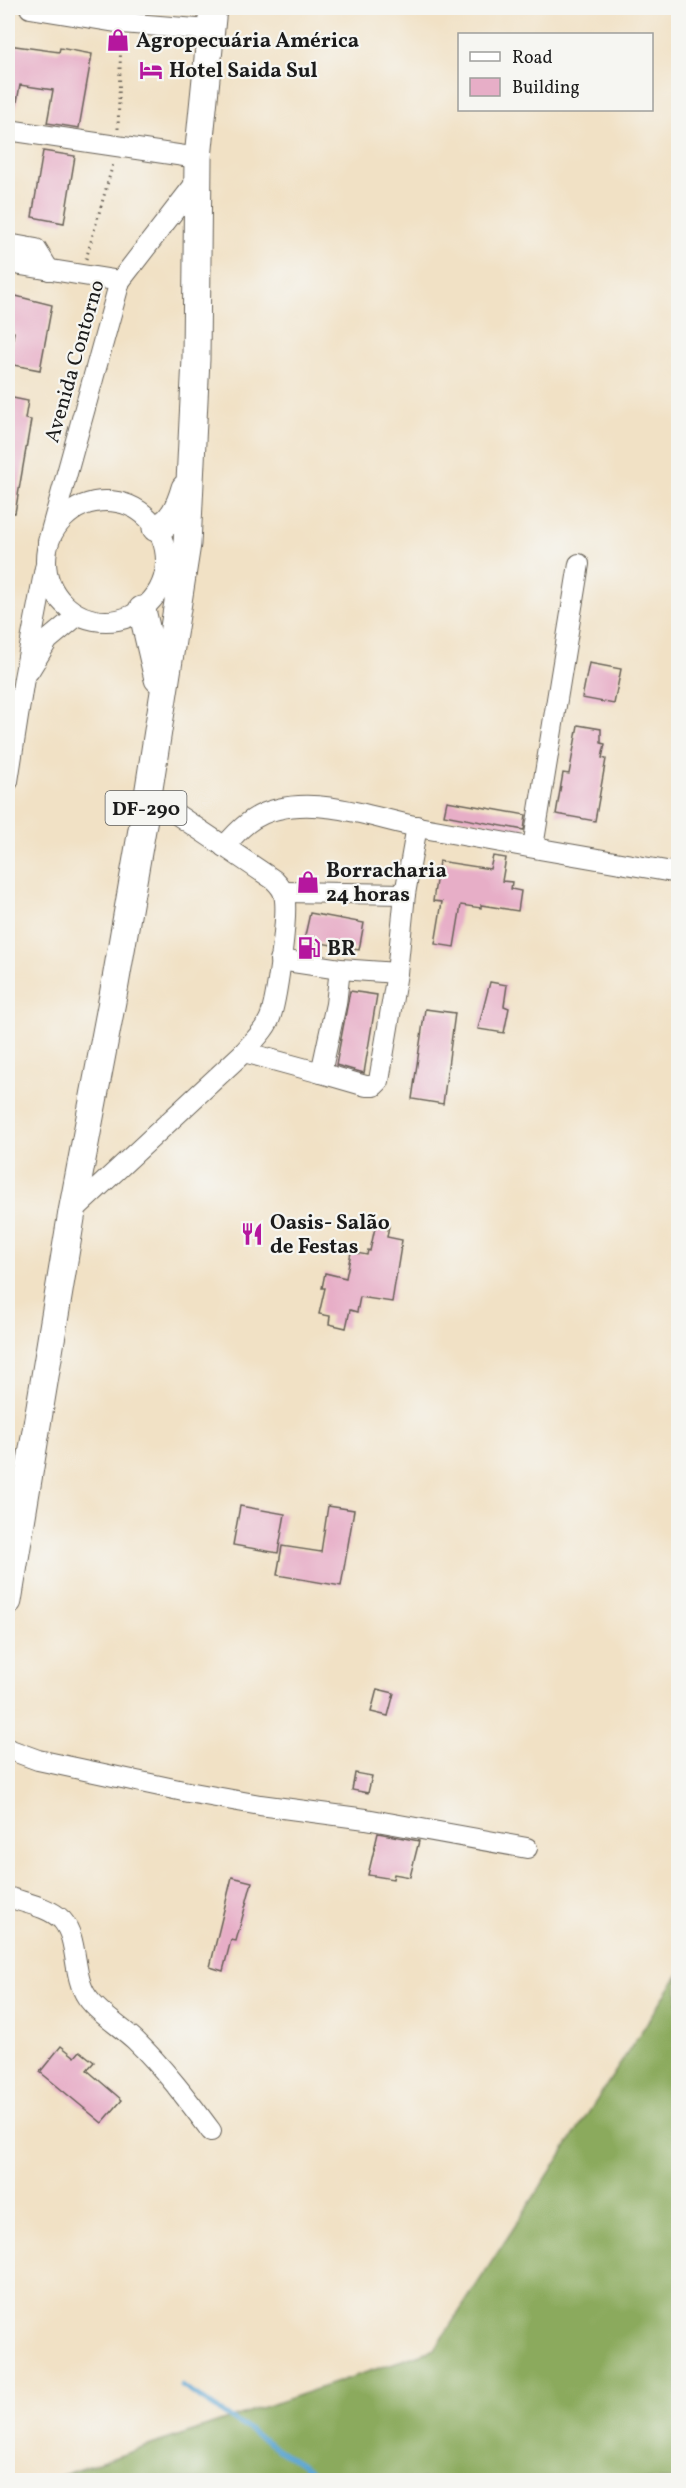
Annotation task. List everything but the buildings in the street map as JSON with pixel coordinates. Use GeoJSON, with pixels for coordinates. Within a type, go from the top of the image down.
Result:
{"type":"FeatureCollection","features":[{"type":"Feature","properties":{"kind":"highway","name":"DF-290"},"geometry":{"type":"LineString","coordinates":[[8,1601],[15,1511],[113,996],[148,795],[187,544],[196,360],[198,169],[211,19]]}},
{"type":"Feature","properties":{"kind":"highway"},"geometry":{"type":"LineString","coordinates":[[156,528],[164,526],[181,502],[191,466]]}},
{"type":"Feature","properties":{"kind":"highway"},"geometry":{"type":"LineString","coordinates":[[142,610],[153,649],[162,702]]}},
{"type":"Feature","properties":{"kind":"street"},"geometry":{"type":"LineString","coordinates":[[30,8],[122,23],[211,19]]}},
{"type":"Feature","properties":{"kind":"street"},"geometry":{"type":"LineString","coordinates":[[8,130],[198,169]]}},
{"type":"Feature","properties":{"kind":"street","name":"Avenida Contorno"},"geometry":{"type":"LineString","coordinates":[[48,542],[120,281],[198,169]]}},
{"type":"Feature","properties":{"kind":"street"},"geometry":{"type":"LineString","coordinates":[[8,244],[36,249],[49,270]]}},
{"type":"Feature","properties":{"kind":"street"},"geometry":{"type":"LineString","coordinates":[[8,263],[120,281]]}},
{"type":"Feature","properties":{"kind":"street"},"geometry":{"type":"LineString","coordinates":[[8,781],[24,678],[46,567],[48,542],[62,518],[73,510],[98,501],[111,500],[137,509],[156,528],[165,549],[166,572],[157,593],[142,610],[132,616],[111,622],[78,615],[60,600],[50,585],[46,567]]}},
{"type":"Feature","properties":{"kind":"street"},"geometry":{"type":"LineString","coordinates":[[533,847],[579,564]]}},
{"type":"Feature","properties":{"kind":"street"},"geometry":{"type":"LineString","coordinates":[[24,678],[48,640],[78,615]]}},
{"type":"Feature","properties":{"kind":"street"},"geometry":{"type":"LineString","coordinates":[[72,1212],[244,1052],[263,1030],[271,1016],[280,960],[285,907],[284,892],[274,880],[148,795]]}},
{"type":"Feature","properties":{"kind":"street"},"geometry":{"type":"LineString","coordinates":[[224,847],[235,833],[259,814],[286,807],[320,807],[678,873]]}},
{"type":"Feature","properties":{"kind":"street"},"geometry":{"type":"LineString","coordinates":[[244,1052],[366,1086],[374,1086],[379,1081],[397,973],[405,894],[417,826]]}},
{"type":"Feature","properties":{"kind":"street"},"geometry":{"type":"LineString","coordinates":[[284,892],[405,894]]}},
{"type":"Feature","properties":{"kind":"street"},"geometry":{"type":"LineString","coordinates":[[280,960],[340,969],[397,973]]}},
{"type":"Feature","properties":{"kind":"street"},"geometry":{"type":"LineString","coordinates":[[321,1073],[336,1004],[340,969]]}},
{"type":"Feature","properties":{"kind":"street"},"geometry":{"type":"LineString","coordinates":[[8,1749],[38,1761],[188,1792],[260,1805],[366,1819],[528,1848]]}},
{"type":"Feature","properties":{"kind":"street"},"geometry":{"type":"LineString","coordinates":[[8,1897],[42,1908],[61,1920],[69,1932],[79,1980],[87,1997],[136,2041],[188,2100],[211,2131]]}},
{"type":"Feature","properties":{"kind":"green space"},"geometry":{"type":"Polygon","coordinates":[[[678,1975],[678,2480],[48,2480],[435,2349],[678,1975]]]}},
{"type":"Feature","properties":{"kind":"waterway"},"geometry":{"type":"LineString","coordinates":[[182,2386],[325,2480]]}},
{"type":"Feature","properties":{"kind":"place","name":"Agropecuária América"},"geometry":{"type":"Point","coordinates":[118,40]}},
{"type":"Feature","properties":{"kind":"place","name":"Hotel Saida Sul"},"geometry":{"type":"Point","coordinates":[151,70]}},
{"type":"Feature","properties":{"kind":"place","name":"Borracharia 24 horas"},"geometry":{"type":"Point","coordinates":[308,882]}},
{"type":"Feature","properties":{"kind":"place","name":"BR"},"geometry":{"type":"Point","coordinates":[309,948]}},
{"type":"Feature","properties":{"kind":"place","name":"Oasis- Salão de Festas"},"geometry":{"type":"Point","coordinates":[252,1234]}}]}
